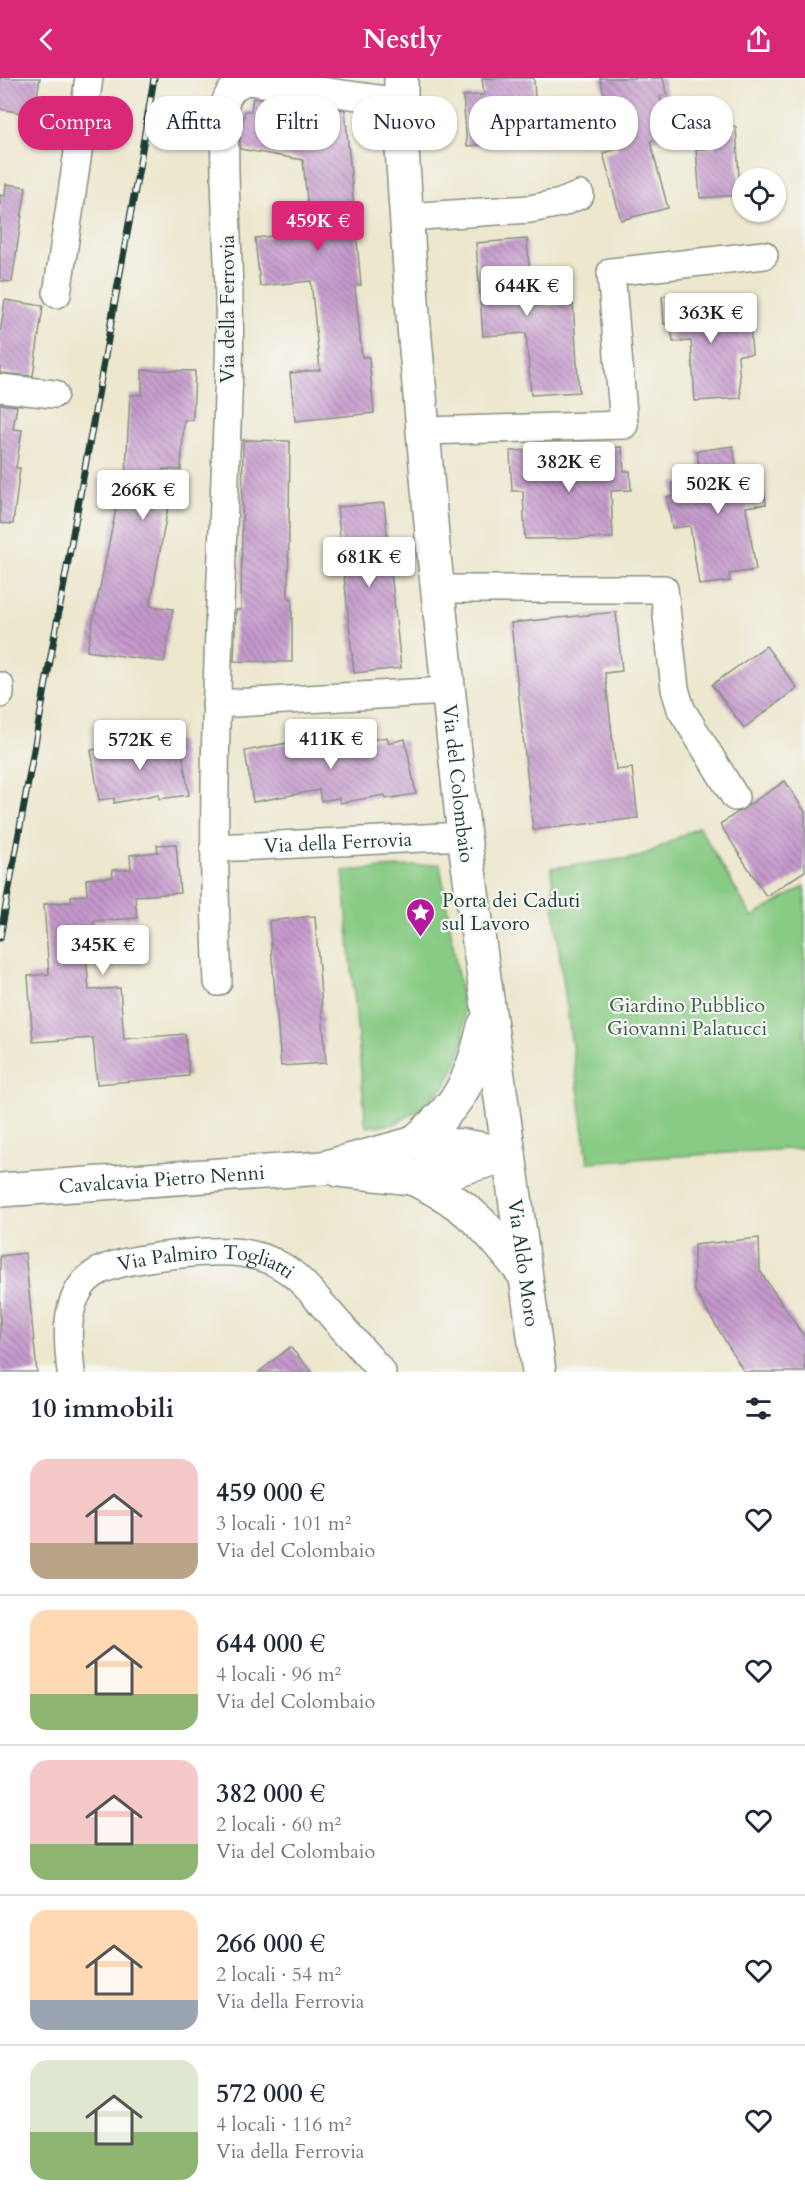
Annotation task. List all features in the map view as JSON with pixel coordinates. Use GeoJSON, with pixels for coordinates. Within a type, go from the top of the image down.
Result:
{"type":"FeatureCollection","features":[{"type":"Feature","properties":{"kind":"main road","name":"Via del Colombaio"},"geometry":{"type":"LineString","coordinates":[[401,90],[406,217],[437,590],[464,836],[509,1154]]}},
{"type":"Feature","properties":{"kind":"main road","name":"Cavalcavia Pietro Nenni"},"geometry":{"type":"LineString","coordinates":[[412,1144],[438,1121],[459,1097],[474,1068],[488,1009]]}},
{"type":"Feature","properties":{"kind":"main road","name":"Cavalcavia Pietro Nenni"},"geometry":{"type":"LineString","coordinates":[[323,1168],[412,1144],[465,1146],[509,1154]]}},
{"type":"Feature","properties":{"kind":"main road","name":"Cavalcavia Pietro Nenni"},"geometry":{"type":"LineString","coordinates":[[0,1190],[323,1168],[412,1178],[454,1170],[509,1154]]}},
{"type":"Feature","properties":{"kind":"main road","name":"Via Aldo Moro"},"geometry":{"type":"LineString","coordinates":[[509,1154],[539,1372]]}},
{"type":"Feature","properties":{"kind":"main road","name":"Cavalcavia Pietro Nenni"},"geometry":{"type":"LineString","coordinates":[[412,1178],[437,1189],[470,1212],[491,1233],[525,1275]]}},
{"type":"Feature","properties":{"kind":"street"},"geometry":{"type":"LineString","coordinates":[[57,294],[89,78]]}},
{"type":"Feature","properties":{"kind":"street","name":"Via della Ferrovia"},"geometry":{"type":"LineString","coordinates":[[218,982],[214,848],[216,704],[229,364],[225,104],[228,94],[234,88],[248,81],[401,90]]}},
{"type":"Feature","properties":{"kind":"street"},"geometry":{"type":"LineString","coordinates":[[406,217],[530,209],[561,203],[580,195]]}},
{"type":"Feature","properties":{"kind":"street"},"geometry":{"type":"LineString","coordinates":[[423,431],[624,425],[611,272],[764,255]]}},
{"type":"Feature","properties":{"kind":"street"},"geometry":{"type":"LineString","coordinates":[[0,388],[54,394]]}},
{"type":"Feature","properties":{"kind":"street"},"geometry":{"type":"LineString","coordinates":[[437,590],[664,589],[675,689],[681,709],[735,797]]}},
{"type":"Feature","properties":{"kind":"street"},"geometry":{"type":"LineString","coordinates":[[216,704],[448,691]]}},
{"type":"Feature","properties":{"kind":"street","name":"Via della Ferrovia"},"geometry":{"type":"LineString","coordinates":[[214,848],[464,836]]}},
{"type":"Feature","properties":{"kind":"street","name":"Via Palmiro Togliatti"},"geometry":{"type":"LineString","coordinates":[[71,1372],[68,1341],[70,1316],[74,1299],[88,1277],[130,1261],[228,1252],[256,1255],[290,1272],[310,1291],[382,1372]]}},
{"type":"Feature","properties":{"kind":"green space","name":"Giardino Pubblico Giovanni Palatucci"},"geometry":{"type":"Polygon","coordinates":[[[699,827],[752,917],[805,886],[805,1148],[588,1162],[557,936],[551,868],[640,857],[699,827]]]}},
{"type":"Feature","properties":{"kind":"green space"},"geometry":{"type":"Polygon","coordinates":[[[440,864],[464,1012],[464,1039],[458,1060],[446,1085],[418,1111],[394,1124],[366,1127],[343,871],[440,864]]]}},
{"type":"Feature","properties":{"kind":"building"},"geometry":{"type":"Polygon","coordinates":[[[0,78],[40,78],[37,96],[18,96],[18,112],[0,109],[0,78]]]}},
{"type":"Feature","properties":{"kind":"building"},"geometry":{"type":"Polygon","coordinates":[[[482,78],[534,78],[535,96],[469,96],[469,146],[467,146],[463,96],[484,95],[482,78]]]}},
{"type":"Feature","properties":{"kind":"building"},"geometry":{"type":"Polygon","coordinates":[[[600,78],[663,78],[667,95],[650,96],[650,150],[652,150],[668,208],[621,220],[603,153],[614,150],[638,150],[638,96],[605,96],[600,78]]]}},
{"type":"Feature","properties":{"kind":"building"},"geometry":{"type":"Polygon","coordinates":[[[253,98],[255,98],[255,150],[340,150],[340,109],[345,110],[361,285],[355,286],[362,357],[369,357],[374,413],[295,421],[290,373],[320,370],[311,281],[260,286],[255,238],[310,232],[303,160],[243,150],[243,121],[245,111],[251,111],[253,98]]]}},
{"type":"Feature","properties":{"kind":"building"},"geometry":{"type":"Polygon","coordinates":[[[733,126],[736,127],[738,168],[732,168],[732,196],[700,198],[696,150],[733,150],[733,126]]]}},
{"type":"Feature","properties":{"kind":"building"},"geometry":{"type":"Polygon","coordinates":[[[6,184],[26,187],[12,282],[0,281],[0,195],[5,196],[6,184]]]}},
{"type":"Feature","properties":{"kind":"building"},"geometry":{"type":"Polygon","coordinates":[[[527,239],[532,306],[573,304],[579,392],[531,395],[526,333],[483,336],[476,243],[527,239]]]}},
{"type":"Feature","properties":{"kind":"building"},"geometry":{"type":"Polygon","coordinates":[[[692,294],[695,308],[704,307],[704,311],[749,308],[752,354],[738,355],[741,398],[695,401],[691,341],[673,342],[671,324],[664,324],[662,296],[692,294]]]}},
{"type":"Feature","properties":{"kind":"building"},"geometry":{"type":"Polygon","coordinates":[[[5,300],[43,306],[33,376],[0,373],[0,334],[5,300]]]}},
{"type":"Feature","properties":{"kind":"building"},"geometry":{"type":"Polygon","coordinates":[[[142,370],[195,371],[193,420],[184,420],[181,470],[163,469],[160,506],[168,507],[150,606],[173,609],[164,662],[87,651],[118,499],[122,500],[130,395],[142,395],[142,370]]]}},
{"type":"Feature","properties":{"kind":"building"},"geometry":{"type":"Polygon","coordinates":[[[0,404],[17,406],[13,429],[22,430],[16,468],[20,468],[13,524],[0,523],[0,404]]]}},
{"type":"Feature","properties":{"kind":"building"},"geometry":{"type":"Polygon","coordinates":[[[243,440],[290,441],[288,598],[292,599],[292,662],[234,661],[236,610],[241,610],[243,440]]]}},
{"type":"Feature","properties":{"kind":"building"},"geometry":{"type":"Polygon","coordinates":[[[733,446],[738,477],[762,474],[766,504],[746,507],[756,570],[729,574],[730,581],[699,585],[690,526],[672,528],[667,497],[674,496],[672,483],[701,479],[697,451],[733,446]]]}},
{"type":"Feature","properties":{"kind":"building"},"geometry":{"type":"Polygon","coordinates":[[[622,447],[624,471],[630,471],[631,490],[611,491],[613,538],[525,539],[523,491],[512,491],[510,451],[534,450],[534,456],[603,453],[603,448],[622,447]]]}},
{"type":"Feature","properties":{"kind":"building"},"geometry":{"type":"Polygon","coordinates":[[[384,503],[401,668],[354,673],[337,507],[384,503]]]}},
{"type":"Feature","properties":{"kind":"building"},"geometry":{"type":"Polygon","coordinates":[[[616,612],[622,671],[605,673],[616,770],[632,768],[638,818],[533,830],[511,623],[616,612]]]}},
{"type":"Feature","properties":{"kind":"building"},"geometry":{"type":"Polygon","coordinates":[[[766,646],[797,688],[744,728],[712,685],[766,646]]]}},
{"type":"Feature","properties":{"kind":"building"},"geometry":{"type":"Polygon","coordinates":[[[163,737],[165,743],[180,740],[189,795],[159,799],[159,794],[114,803],[114,798],[99,800],[91,750],[163,737]]]}},
{"type":"Feature","properties":{"kind":"building"},"geometry":{"type":"Polygon","coordinates":[[[319,737],[321,749],[387,737],[389,743],[405,739],[416,794],[386,799],[385,795],[340,803],[339,798],[321,801],[319,790],[253,802],[245,751],[319,737]]]}},
{"type":"Feature","properties":{"kind":"building"},"geometry":{"type":"Polygon","coordinates":[[[785,781],[805,812],[805,871],[766,896],[720,824],[785,781]]]}},
{"type":"Feature","properties":{"kind":"building"},"geometry":{"type":"Polygon","coordinates":[[[176,844],[180,893],[135,896],[137,918],[94,921],[95,942],[85,943],[89,990],[120,988],[124,1039],[185,1034],[189,1076],[97,1084],[93,1038],[33,1042],[28,976],[49,974],[44,904],[72,902],[71,896],[87,895],[86,879],[113,877],[112,870],[131,869],[130,855],[158,852],[157,845],[176,844]]]}},
{"type":"Feature","properties":{"kind":"building"},"geometry":{"type":"Polygon","coordinates":[[[315,916],[326,1063],[281,1066],[269,921],[315,916]]]}},
{"type":"Feature","properties":{"kind":"building"},"geometry":{"type":"Polygon","coordinates":[[[759,1238],[760,1271],[805,1338],[805,1372],[744,1372],[694,1289],[694,1245],[759,1238]]]}},
{"type":"Feature","properties":{"kind":"building"},"geometry":{"type":"Polygon","coordinates":[[[25,1253],[37,1372],[0,1372],[0,1256],[25,1253]]]}},
{"type":"Feature","properties":{"kind":"building"},"geometry":{"type":"Polygon","coordinates":[[[290,1347],[312,1372],[259,1372],[290,1347]]]}},
{"type":"Feature","properties":{"kind":"railway"},"geometry":{"type":"LineString","coordinates":[[0,938],[154,78]]}},
{"type":"Feature","properties":{"kind":"place","name":"Porta dei Caduti sul Lavoro"},"geometry":{"type":"Point","coordinates":[421,938]}}]}
